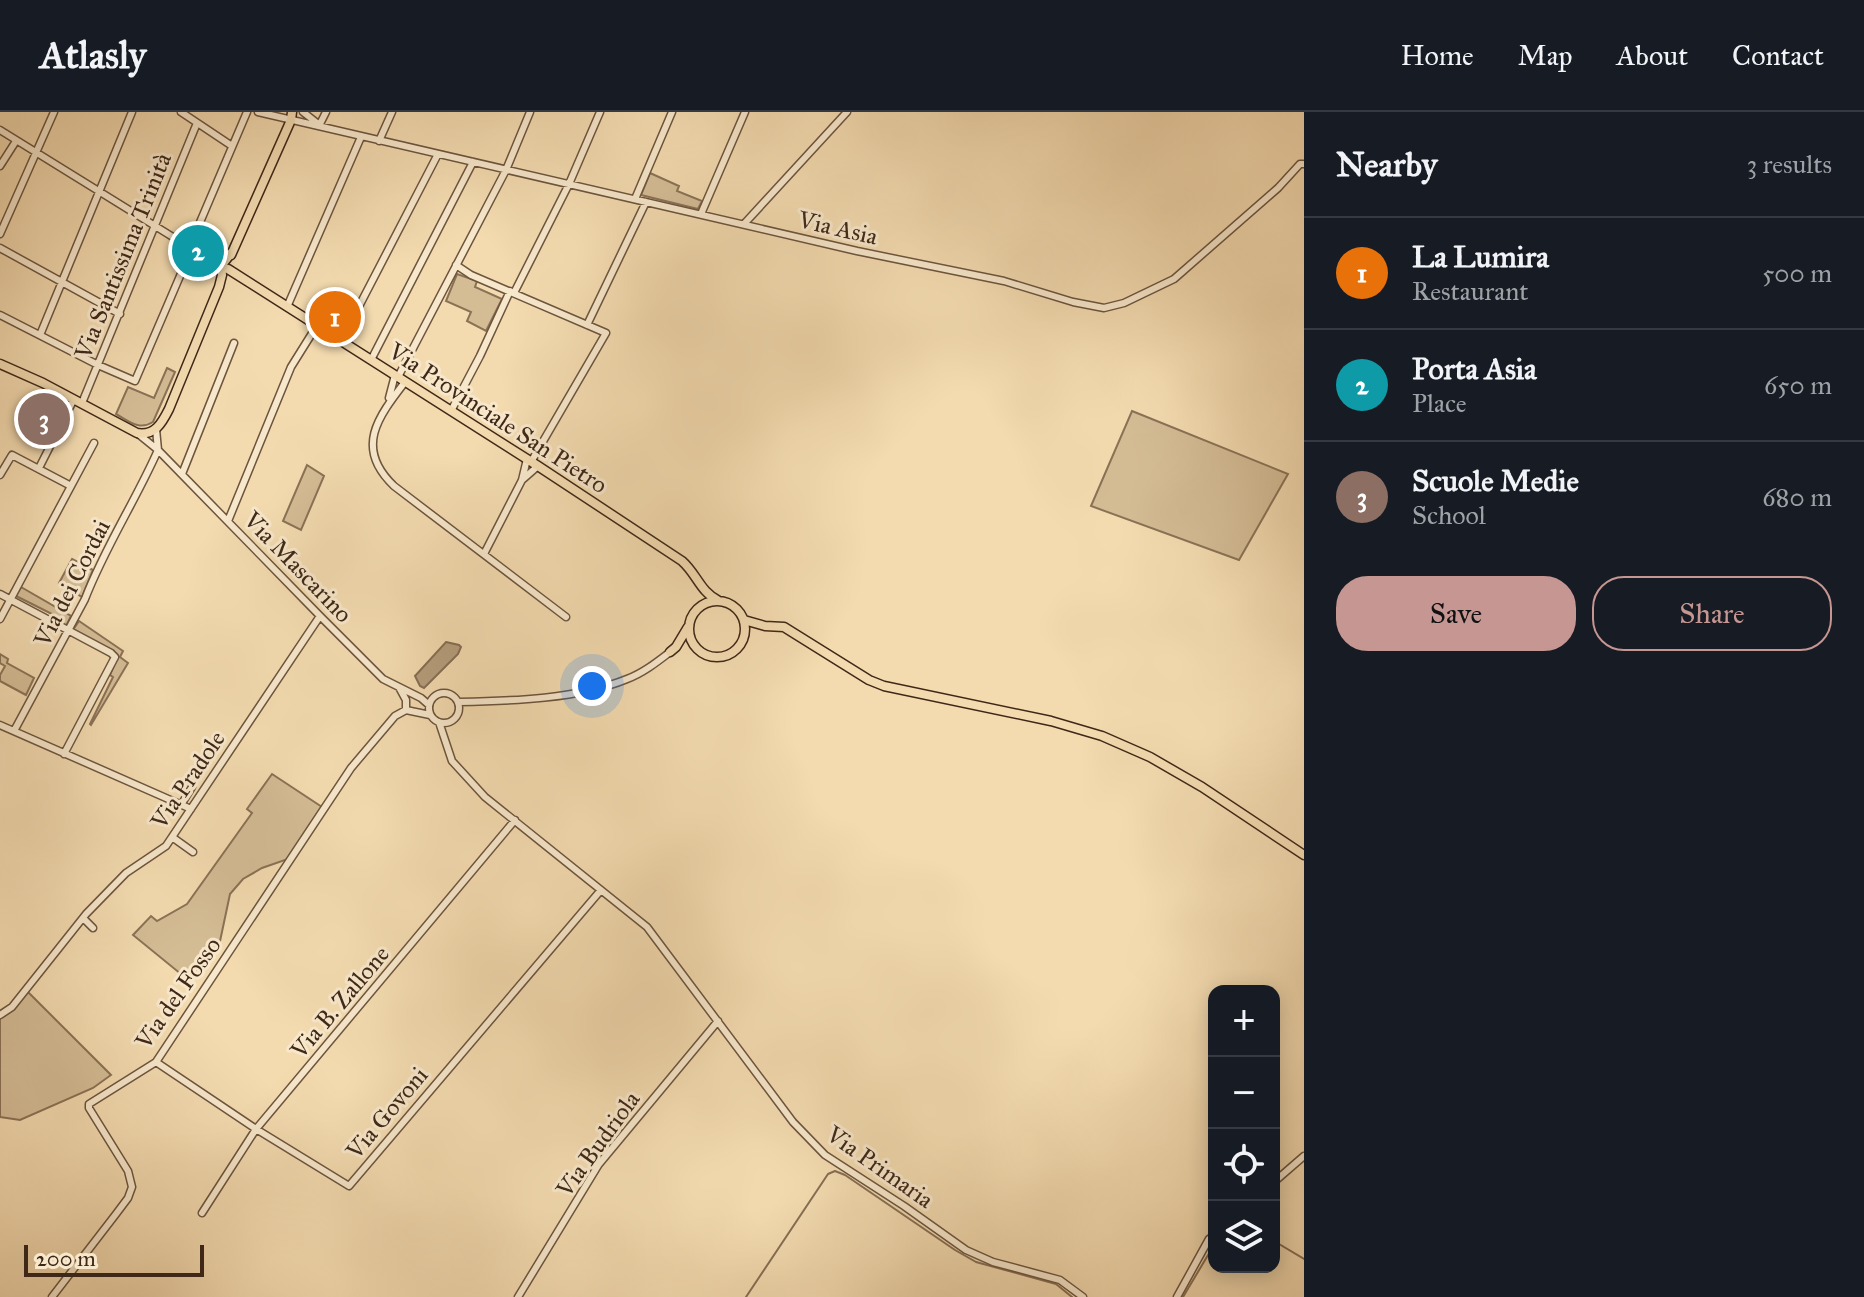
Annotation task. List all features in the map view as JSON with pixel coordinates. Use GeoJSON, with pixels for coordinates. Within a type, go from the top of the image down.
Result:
{"type":"FeatureCollection","features":[{"type":"Feature","properties":{"kind":"main road"},"geometry":{"type":"LineString","coordinates":[[0,364],[137,433],[144,434],[156,429],[169,409],[224,269],[291,116]]}},
{"type":"Feature","properties":{"kind":"main road"},"geometry":{"type":"LineString","coordinates":[[224,269],[228,280]]}},
{"type":"Feature","properties":{"kind":"main road","name":"Via Provinciale San Pietro"},"geometry":{"type":"LineString","coordinates":[[224,269],[532,462],[682,561],[692,570],[701,587],[719,601]]}},
{"type":"Feature","properties":{"kind":"main road"},"geometry":{"type":"LineString","coordinates":[[219,287],[228,280],[245,281]]}},
{"type":"Feature","properties":{"kind":"main road"},"geometry":{"type":"LineString","coordinates":[[699,607],[701,587]]}},
{"type":"Feature","properties":{"kind":"main road"},"geometry":{"type":"LineString","coordinates":[[670,652],[676,647],[694,612],[707,603],[719,601],[738,609],[744,620],[745,637]]}},
{"type":"Feature","properties":{"kind":"main road"},"geometry":{"type":"LineString","coordinates":[[744,620],[784,627],[869,680],[884,686],[1051,721],[1102,736],[1150,757],[1202,787],[1304,855]]}},
{"type":"Feature","properties":{"kind":"main road"},"geometry":{"type":"LineString","coordinates":[[689,624],[689,634],[695,647],[710,657],[722,658],[737,651],[745,637],[765,626]]}},
{"type":"Feature","properties":{"kind":"main road"},"geometry":{"type":"LineString","coordinates":[[670,652],[695,647]]}},
{"type":"Feature","properties":{"kind":"street"},"geometry":{"type":"LineString","coordinates":[[0,234],[54,112]]}},
{"type":"Feature","properties":{"kind":"street"},"geometry":{"type":"LineString","coordinates":[[40,335],[132,112]]}},
{"type":"Feature","properties":{"kind":"street"},"geometry":{"type":"LineString","coordinates":[[181,112],[232,146]]}},
{"type":"Feature","properties":{"kind":"street"},"geometry":{"type":"LineString","coordinates":[[0,315],[135,381],[247,112]]}},
{"type":"Feature","properties":{"kind":"street","name":"Via Asia"},"geometry":{"type":"LineString","coordinates":[[258,112],[291,116],[361,137],[857,251],[1004,281],[1104,308],[1124,303],[1174,279],[1278,188],[1300,164],[1304,164]]}},
{"type":"Feature","properties":{"kind":"street","name":"Via Asia"},"geometry":{"type":"LineString","coordinates":[[303,112],[319,126]]}},
{"type":"Feature","properties":{"kind":"street"},"geometry":{"type":"LineString","coordinates":[[319,126],[326,112]]}},
{"type":"Feature","properties":{"kind":"street"},"geometry":{"type":"LineString","coordinates":[[379,141],[392,112]]}},
{"type":"Feature","properties":{"kind":"street"},"geometry":{"type":"LineString","coordinates":[[530,112],[506,170],[379,421],[374,439],[375,459],[379,469],[394,486],[566,617]]}},
{"type":"Feature","properties":{"kind":"street"},"geometry":{"type":"LineString","coordinates":[[451,411],[569,184],[600,112]]}},
{"type":"Feature","properties":{"kind":"street"},"geometry":{"type":"LineString","coordinates":[[635,199],[672,112]]}},
{"type":"Feature","properties":{"kind":"street"},"geometry":{"type":"LineString","coordinates":[[701,214],[745,112]]}},
{"type":"Feature","properties":{"kind":"street"},"geometry":{"type":"LineString","coordinates":[[744,224],[847,112]]}},
{"type":"Feature","properties":{"kind":"street","name":"Via Santissima Trinità"},"geometry":{"type":"LineString","coordinates":[[39,468],[98,365],[197,123]]}},
{"type":"Feature","properties":{"kind":"street"},"geometry":{"type":"LineString","coordinates":[[0,130],[190,248],[221,258],[230,255]]}},
{"type":"Feature","properties":{"kind":"street"},"geometry":{"type":"LineString","coordinates":[[287,307],[361,137]]}},
{"type":"Feature","properties":{"kind":"street"},"geometry":{"type":"LineString","coordinates":[[0,166],[16,141]]}},
{"type":"Feature","properties":{"kind":"street"},"geometry":{"type":"LineString","coordinates":[[341,341],[438,154]]}},
{"type":"Feature","properties":{"kind":"street"},"geometry":{"type":"LineString","coordinates":[[371,360],[473,162]]}},
{"type":"Feature","properties":{"kind":"street"},"geometry":{"type":"LineString","coordinates":[[587,325],[646,202]]}},
{"type":"Feature","properties":{"kind":"street"},"geometry":{"type":"LineString","coordinates":[[0,248],[120,314]]}},
{"type":"Feature","properties":{"kind":"street"},"geometry":{"type":"LineString","coordinates":[[190,248],[195,260],[224,269]]}},
{"type":"Feature","properties":{"kind":"street"},"geometry":{"type":"LineString","coordinates":[[202,260],[210,252]]}},
{"type":"Feature","properties":{"kind":"street"},"geometry":{"type":"LineString","coordinates":[[210,252],[224,269]]}},
{"type":"Feature","properties":{"kind":"street"},"geometry":{"type":"LineString","coordinates":[[456,265],[471,275],[606,333],[522,480],[484,554]]}},
{"type":"Feature","properties":{"kind":"street"},"geometry":{"type":"LineString","coordinates":[[228,521],[291,367],[316,327]]}},
{"type":"Feature","properties":{"kind":"street"},"geometry":{"type":"LineString","coordinates":[[182,474],[234,343]]}},
{"type":"Feature","properties":{"kind":"street"},"geometry":{"type":"LineString","coordinates":[[389,402],[399,378]]}},
{"type":"Feature","properties":{"kind":"street"},"geometry":{"type":"LineString","coordinates":[[156,429],[158,450]]}},
{"type":"Feature","properties":{"kind":"street","name":"Via Mascarino"},"geometry":{"type":"LineString","coordinates":[[137,433],[158,450],[383,679],[421,698],[430,707]]}},
{"type":"Feature","properties":{"kind":"street"},"geometry":{"type":"LineString","coordinates":[[0,619],[94,443]]}},
{"type":"Feature","properties":{"kind":"street","name":"Via dei Cordai"},"geometry":{"type":"LineString","coordinates":[[14,731],[158,450]]}},
{"type":"Feature","properties":{"kind":"street"},"geometry":{"type":"LineString","coordinates":[[0,475],[12,455],[71,486]]}},
{"type":"Feature","properties":{"kind":"street"},"geometry":{"type":"LineString","coordinates":[[522,480],[532,462]]}},
{"type":"Feature","properties":{"kind":"street"},"geometry":{"type":"LineString","coordinates":[[0,594],[115,657],[64,754]]}},
{"type":"Feature","properties":{"kind":"street","name":"Via Pradole"},"geometry":{"type":"LineString","coordinates":[[0,1015],[12,1007],[83,918],[126,873],[166,846],[320,616]]}},
{"type":"Feature","properties":{"kind":"street"},"geometry":{"type":"LineString","coordinates":[[459,706],[593,691],[630,678],[670,652]]}},
{"type":"Feature","properties":{"kind":"street"},"geometry":{"type":"LineString","coordinates":[[400,689],[406,700],[406,710],[420,712],[430,707],[444,692],[453,695],[459,706],[456,718],[443,723]]}},
{"type":"Feature","properties":{"kind":"street"},"geometry":{"type":"LineString","coordinates":[[430,707],[443,723],[444,739],[452,761],[465,776],[485,797],[601,890]]}},
{"type":"Feature","properties":{"kind":"street","name":"Via del Fosso"},"geometry":{"type":"LineString","coordinates":[[52,1297],[122,1206],[132,1187],[128,1171],[89,1104],[156,1062],[351,768],[395,716],[406,710]]}},
{"type":"Feature","properties":{"kind":"street"},"geometry":{"type":"LineString","coordinates":[[0,725],[191,809]]}},
{"type":"Feature","properties":{"kind":"street"},"geometry":{"type":"LineString","coordinates":[[181,805],[192,787]]}},
{"type":"Feature","properties":{"kind":"street","name":"Via B. Zallone"},"geometry":{"type":"LineString","coordinates":[[202,1213],[256,1129],[515,820]]}},
{"type":"Feature","properties":{"kind":"street"},"geometry":{"type":"LineString","coordinates":[[172,837],[193,852]]}},
{"type":"Feature","properties":{"kind":"street","name":"Via Govoni"},"geometry":{"type":"LineString","coordinates":[[156,1062],[349,1186],[601,890]]}},
{"type":"Feature","properties":{"kind":"street","name":"Via Primaria"},"geometry":{"type":"LineString","coordinates":[[601,890],[647,927],[793,1122],[825,1155],[966,1250],[993,1262],[1060,1280],[1083,1297]]}},
{"type":"Feature","properties":{"kind":"street"},"geometry":{"type":"LineString","coordinates":[[83,918],[93,928]]}},
{"type":"Feature","properties":{"kind":"street"},"geometry":{"type":"LineString","coordinates":[[27,988],[35,995]]}},
{"type":"Feature","properties":{"kind":"street","name":"Via Budriola"},"geometry":{"type":"LineString","coordinates":[[518,1297],[599,1164],[718,1021]]}},
{"type":"Feature","properties":{"kind":"street"},"geometry":{"type":"LineString","coordinates":[[1280,1177],[1304,1156]]}},
{"type":"Feature","properties":{"kind":"street"},"geometry":{"type":"LineString","coordinates":[[1177,1297],[1208,1241]]}},
{"type":"Feature","properties":{"kind":"shaded area"},"geometry":{"type":"Polygon","coordinates":[[[650,173],[679,186],[677,191],[702,201],[698,209],[641,195],[650,173]]]}},
{"type":"Feature","properties":{"kind":"shaded area"},"geometry":{"type":"Polygon","coordinates":[[[457,274],[477,281],[475,287],[502,299],[486,331],[467,321],[471,312],[446,301],[457,274]]]}},
{"type":"Feature","properties":{"kind":"shaded area"},"geometry":{"type":"Polygon","coordinates":[[[167,368],[175,372],[153,422],[143,426],[116,414],[128,387],[154,398],[167,368]]]}},
{"type":"Feature","properties":{"kind":"shaded area"},"geometry":{"type":"Polygon","coordinates":[[[1132,411],[1288,474],[1239,560],[1091,506],[1132,411]]]}},
{"type":"Feature","properties":{"kind":"shaded area"},"geometry":{"type":"Polygon","coordinates":[[[307,465],[324,476],[301,530],[283,521],[307,465]]]}},
{"type":"Feature","properties":{"kind":"shaded area"},"geometry":{"type":"Polygon","coordinates":[[[72,559],[93,570],[82,597],[59,583],[72,559]]]}},
{"type":"Feature","properties":{"kind":"shaded area"},"geometry":{"type":"Polygon","coordinates":[[[21,587],[71,616],[66,626],[52,620],[54,615],[16,596],[21,587]]]}},
{"type":"Feature","properties":{"kind":"shaded area"},"geometry":{"type":"Polygon","coordinates":[[[79,621],[123,651],[120,657],[128,663],[91,725],[113,677],[110,675],[117,658],[73,630],[79,621]]]}},
{"type":"Feature","properties":{"kind":"shaded area"},"geometry":{"type":"Polygon","coordinates":[[[446,642],[461,647],[458,654],[424,688],[420,686],[415,676],[446,642]]]}},
{"type":"Feature","properties":{"kind":"shaded area"},"geometry":{"type":"Polygon","coordinates":[[[0,654],[8,659],[7,663],[34,678],[26,695],[0,681],[5,666],[0,663],[0,654]]]}},
{"type":"Feature","properties":{"kind":"shaded area"},"geometry":{"type":"Polygon","coordinates":[[[272,774],[322,807],[288,859],[243,879],[230,894],[219,946],[187,979],[133,935],[151,916],[157,921],[187,904],[252,813],[247,809],[272,774]]]}},
{"type":"Feature","properties":{"kind":"shaded area"},"geometry":{"type":"Polygon","coordinates":[[[27,991],[111,1075],[93,1088],[20,1120],[0,1117],[0,1018],[27,991]]]}},
{"type":"Feature","properties":{"kind":"waterway"},"geometry":{"type":"LineString","coordinates":[[746,1297],[828,1174],[835,1171],[976,1262],[1056,1284],[1072,1297]]}},
{"type":"Feature","properties":{"kind":"waterway"},"geometry":{"type":"LineString","coordinates":[[1280,1245],[1304,1259]]}},
{"type":"Feature","properties":{"kind":"waterway"},"geometry":{"type":"LineString","coordinates":[[1183,1297],[1208,1255]]}},
{"type":"Feature","properties":{"kind":"place","name":"Porta Asia"},"geometry":{"type":"Point","coordinates":[198,251]}},
{"type":"Feature","properties":{"kind":"place","name":"La Lumira"},"geometry":{"type":"Point","coordinates":[335,317]}},
{"type":"Feature","properties":{"kind":"place","name":"Scuole Medie"},"geometry":{"type":"Point","coordinates":[44,419]}}]}
